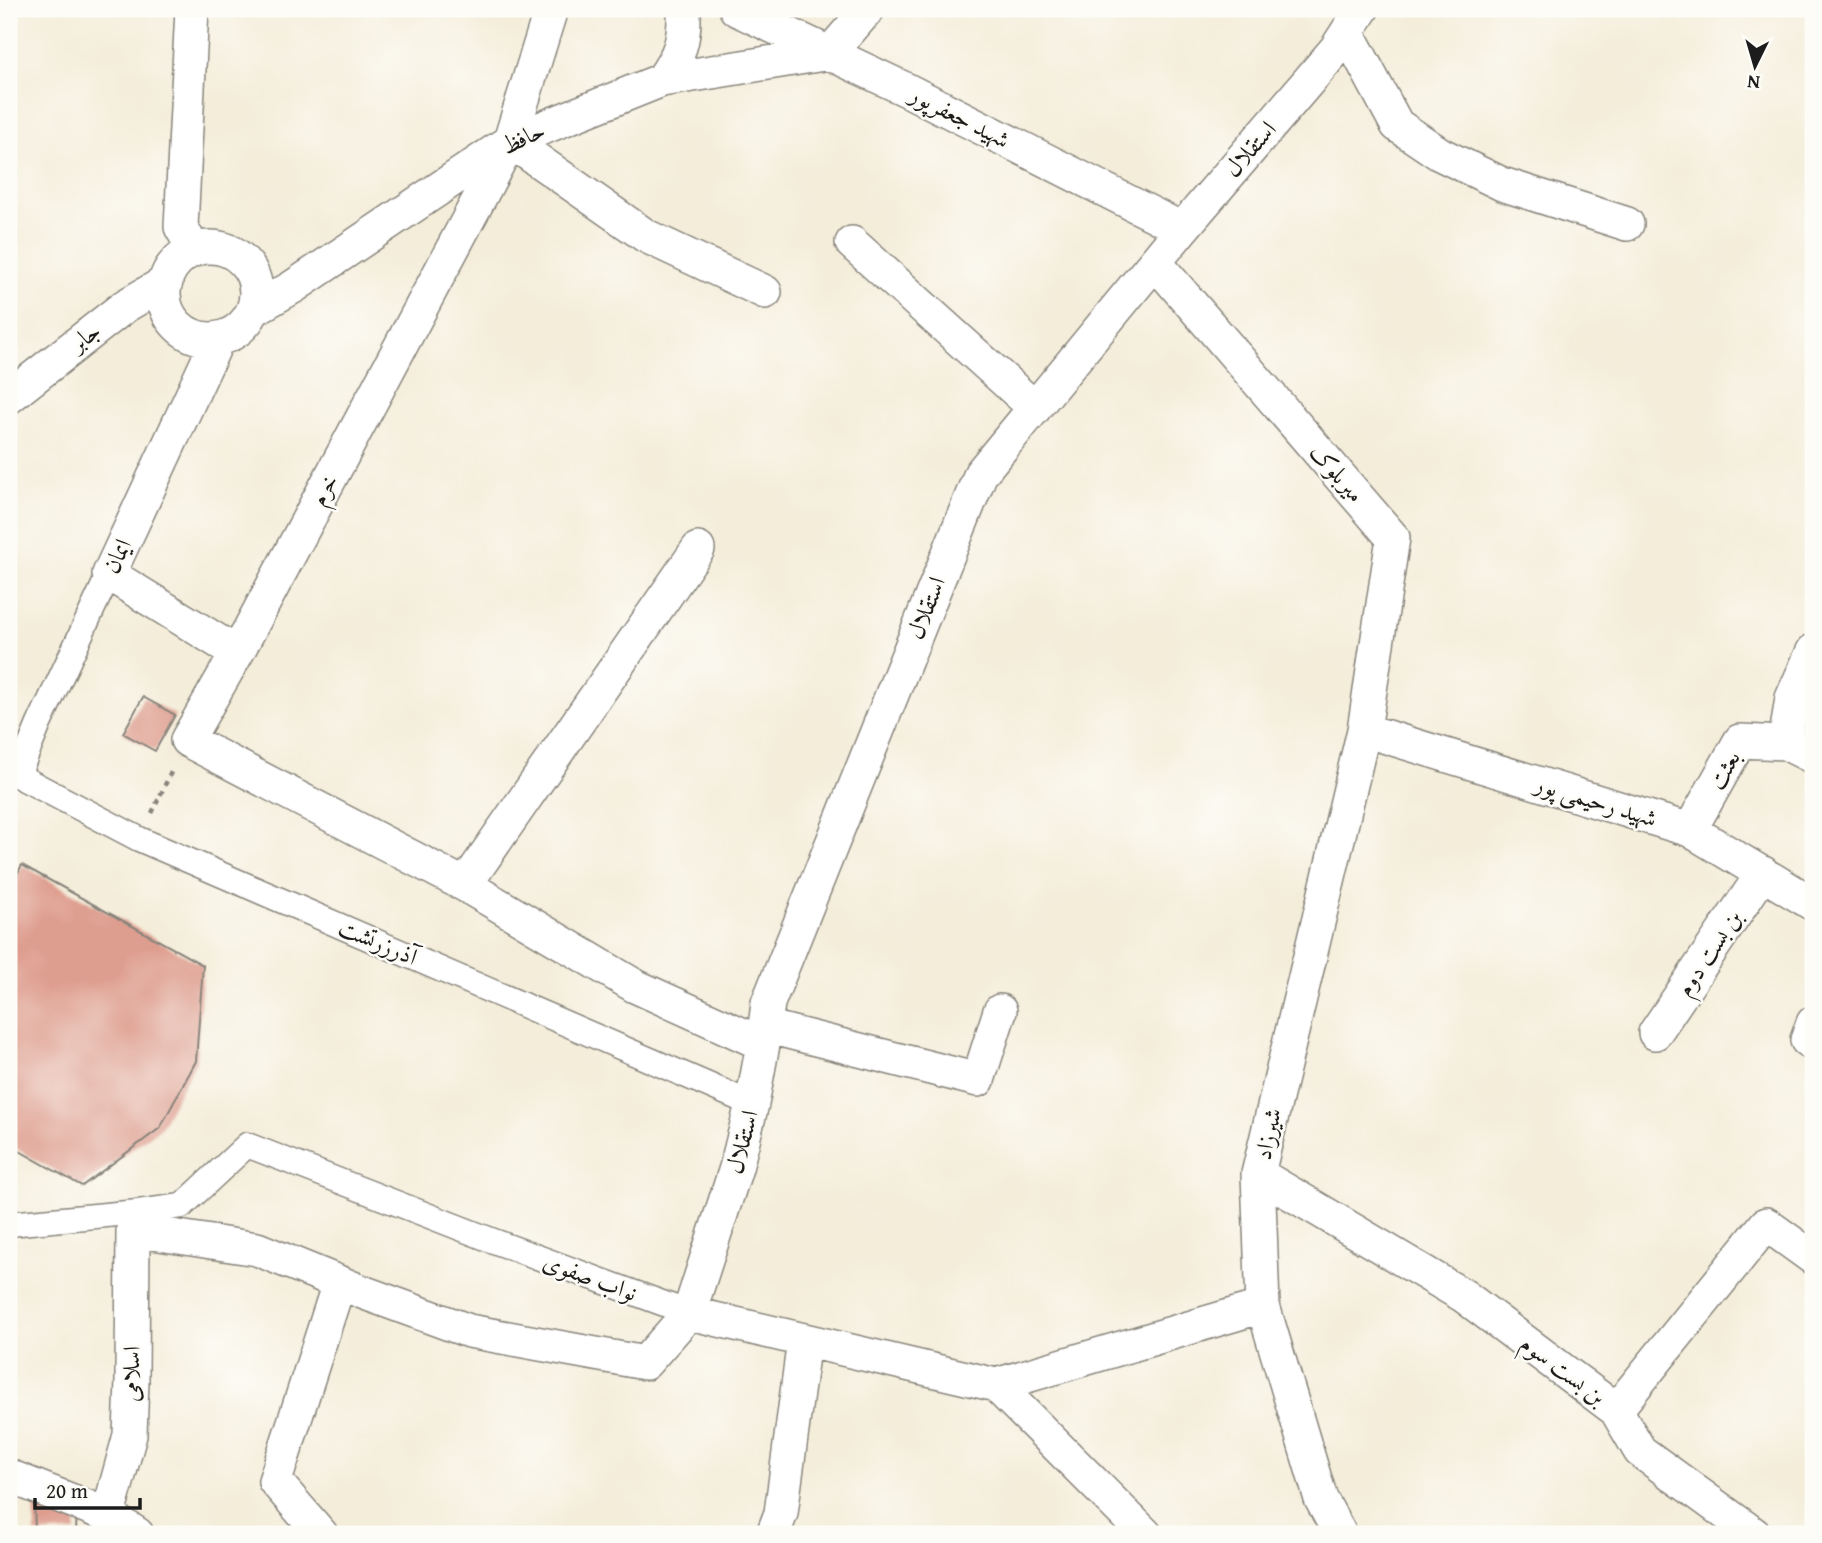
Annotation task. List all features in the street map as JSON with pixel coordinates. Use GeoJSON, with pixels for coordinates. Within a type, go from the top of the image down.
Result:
{"type":"FeatureCollection","features":[{"type":"Feature","properties":{"kind":"street"},"geometry":{"type":"LineString","coordinates":[[192,9],[181,227],[194,250]]}},
{"type":"Feature","properties":{"kind":"street","name":"خرم"},"geometry":{"type":"LineString","coordinates":[[187,740],[237,653],[510,141],[551,9]]}},
{"type":"Feature","properties":{"kind":"street"},"geometry":{"type":"LineString","coordinates":[[662,80],[676,60],[685,31],[684,9]]}},
{"type":"Feature","properties":{"kind":"street","name":"شهید جعفرپور"},"geometry":{"type":"LineString","coordinates":[[736,9],[907,90],[1182,229]]}},
{"type":"Feature","properties":{"kind":"street"},"geometry":{"type":"LineString","coordinates":[[830,53],[868,9]]}},
{"type":"Feature","properties":{"kind":"street"},"geometry":{"type":"LineString","coordinates":[[1354,21],[1397,125],[1440,154],[1502,184],[1627,224]]}},
{"type":"Feature","properties":{"kind":"street","name":"استقلال"},"geometry":{"type":"LineString","coordinates":[[689,1313],[736,1168],[752,1104],[768,1003],[981,473],[1182,229],[1336,49],[1354,21]]}},
{"type":"Feature","properties":{"kind":"street","name":"حافظ"},"geometry":{"type":"LineString","coordinates":[[253,310],[293,287],[510,141],[662,80],[830,53]]}},
{"type":"Feature","properties":{"kind":"street"},"geometry":{"type":"LineString","coordinates":[[510,141],[646,236],[765,292]]}},
{"type":"Feature","properties":{"kind":"street"},"geometry":{"type":"LineString","coordinates":[[852,243],[1035,408]]}},
{"type":"Feature","properties":{"kind":"street"},"geometry":{"type":"LineString","coordinates":[[208,247],[223,249],[236,255],[247,265],[256,287],[253,310],[245,323],[233,333],[218,339],[202,338],[188,333],[176,324],[164,297],[171,269],[181,258],[194,250],[208,247]]}},
{"type":"Feature","properties":{"kind":"street","name":"میربلوک"},"geometry":{"type":"LineString","coordinates":[[1155,262],[1393,538],[1364,730]]}},
{"type":"Feature","properties":{"kind":"street","name":"جابر"},"geometry":{"type":"LineString","coordinates":[[9,397],[125,306],[166,282]]}},
{"type":"Feature","properties":{"kind":"street","name":"ایمان"},"geometry":{"type":"LineString","coordinates":[[13,773],[39,724],[218,339]]}},
{"type":"Feature","properties":{"kind":"street"},"geometry":{"type":"LineString","coordinates":[[465,885],[698,549]]}},
{"type":"Feature","properties":{"kind":"street"},"geometry":{"type":"LineString","coordinates":[[109,574],[237,653]]}},
{"type":"Feature","properties":{"kind":"street"},"geometry":{"type":"LineString","coordinates":[[1799,750],[1792,698],[1813,651]]}},
{"type":"Feature","properties":{"kind":"street","name":"شهید رحیمی پور"},"geometry":{"type":"LineString","coordinates":[[1364,730],[1690,830],[1813,904]]}},
{"type":"Feature","properties":{"kind":"street","name":"شیرزاد"},"geometry":{"type":"LineString","coordinates":[[1340,1534],[1321,1499],[1263,1306],[1258,1174],[1364,730]]}},
{"type":"Feature","properties":{"kind":"street"},"geometry":{"type":"LineString","coordinates":[[187,740],[465,885],[635,986],[764,1035],[978,1080],[1000,1011]]}},
{"type":"Feature","properties":{"kind":"street","name":"بعثت"},"geometry":{"type":"LineString","coordinates":[[1690,830],[1740,741],[1799,750]]}},
{"type":"Feature","properties":{"kind":"street","name":"آذرزرتشت"},"geometry":{"type":"LineString","coordinates":[[13,773],[139,839],[752,1104]]}},
{"type":"Feature","properties":{"kind":"street","name":"بن بست دوم"},"geometry":{"type":"LineString","coordinates":[[1655,1033],[1763,873]]}},
{"type":"Feature","properties":{"kind":"street"},"geometry":{"type":"LineString","coordinates":[[1813,1023],[1808,1040],[1813,1044]]}},
{"type":"Feature","properties":{"kind":"street","name":"نواب صفوی"},"geometry":{"type":"LineString","coordinates":[[9,1224],[136,1221],[182,1206],[247,1145],[478,1236],[689,1313],[996,1385]]}},
{"type":"Feature","properties":{"kind":"street","name":"بن بست سوم"},"geometry":{"type":"LineString","coordinates":[[1258,1174],[1464,1296],[1616,1410],[1766,1224],[1813,1258]]}},
{"type":"Feature","properties":{"kind":"street"},"geometry":{"type":"LineString","coordinates":[[136,1221],[257,1249],[339,1283],[469,1331],[645,1363],[689,1313]]}},
{"type":"Feature","properties":{"kind":"street","name":"اسلامی"},"geometry":{"type":"LineString","coordinates":[[108,1515],[130,1435],[136,1221]]}},
{"type":"Feature","properties":{"kind":"street"},"geometry":{"type":"LineString","coordinates":[[321,1534],[275,1481],[339,1283]]}},
{"type":"Feature","properties":{"kind":"street"},"geometry":{"type":"LineString","coordinates":[[1145,1534],[996,1385],[1263,1306]]}},
{"type":"Feature","properties":{"kind":"street"},"geometry":{"type":"LineString","coordinates":[[773,1534],[781,1513],[804,1340]]}},
{"type":"Feature","properties":{"kind":"street"},"geometry":{"type":"LineString","coordinates":[[1616,1410],[1640,1451],[1755,1534]]}},
{"type":"Feature","properties":{"kind":"street"},"geometry":{"type":"LineString","coordinates":[[9,1476],[108,1515],[137,1534]]}},
{"type":"Feature","properties":{"kind":"path"},"geometry":{"type":"LineString","coordinates":[[139,839],[187,740]]}},
{"type":"Feature","properties":{"kind":"building"},"geometry":{"type":"Polygon","coordinates":[[[143,697],[175,715],[155,751],[123,733],[143,697]]]}},
{"type":"Feature","properties":{"kind":"building"},"geometry":{"type":"Polygon","coordinates":[[[22,865],[203,965],[196,1061],[160,1128],[82,1186],[9,1145],[9,888],[22,865]]]}},
{"type":"Feature","properties":{"kind":"building"},"geometry":{"type":"Polygon","coordinates":[[[34,1492],[77,1508],[76,1532],[35,1534],[34,1492]]]}}]}
